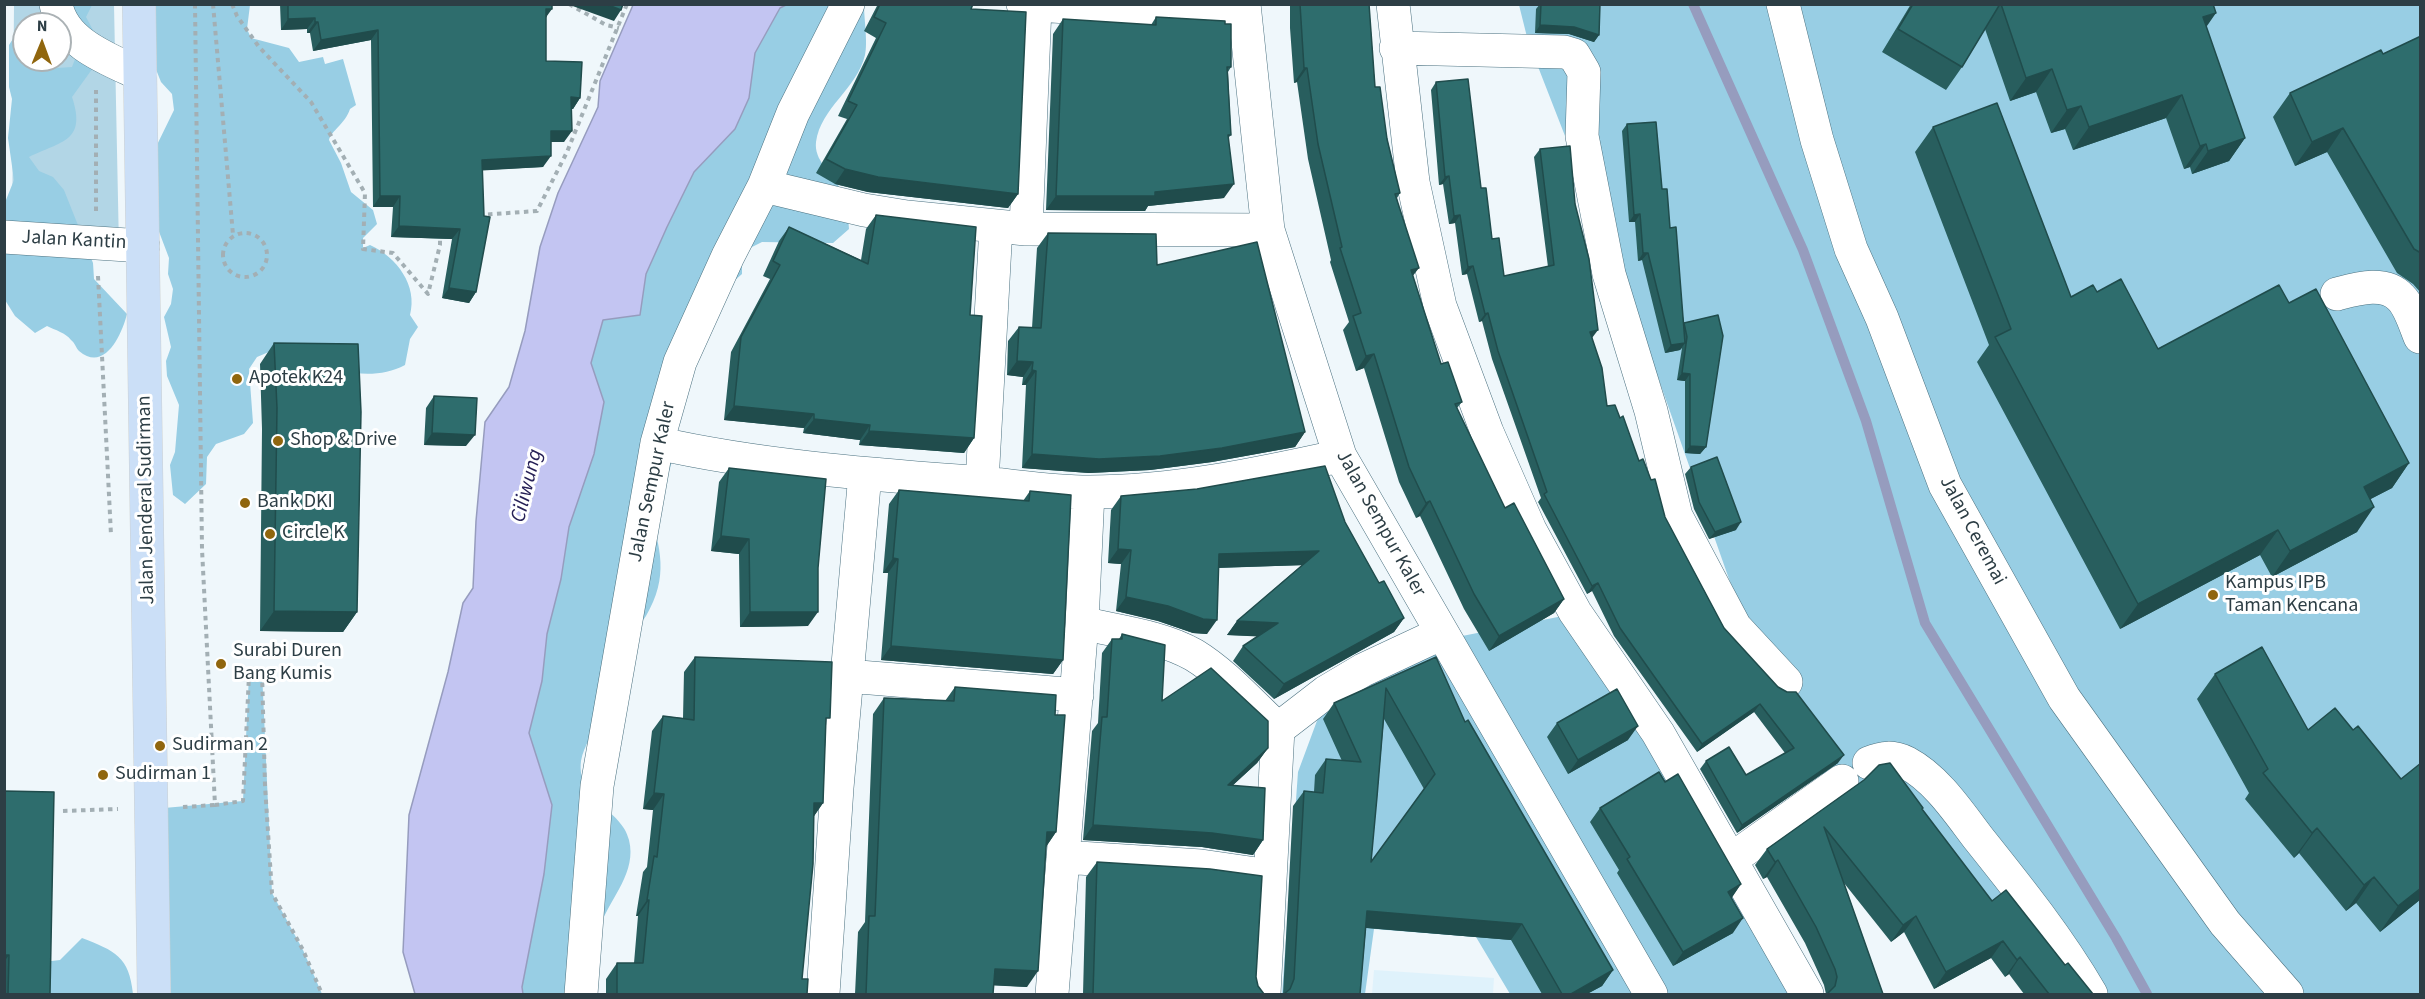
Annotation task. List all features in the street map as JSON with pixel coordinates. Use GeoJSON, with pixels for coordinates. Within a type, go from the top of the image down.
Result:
{"type":"FeatureCollection","features":[{"type":"Feature","properties":{"kind":"main road","name":"Jalan Jenderal Sudirman"},"geometry":{"type":"LineString","coordinates":[[139,4],[154,994]]}},
{"type":"Feature","properties":{"kind":"street"},"geometry":{"type":"LineString","coordinates":[[56,4],[69,31],[96,53],[140,74]]}},
{"type":"Feature","properties":{"kind":"street","name":"Jalan Sempur Kaler"},"geometry":{"type":"LineString","coordinates":[[581,994],[597,786],[657,443],[680,362],[728,256],[764,186],[793,113],[848,4]]}},
{"type":"Feature","properties":{"kind":"street"},"geometry":{"type":"LineString","coordinates":[[1393,4],[1396,48],[1413,182],[1440,306],[1487,432],[1530,530],[1575,612],[1658,733],[1729,861],[1808,994]]}},
{"type":"Feature","properties":{"kind":"street","name":"Jalan Ceremai"},"geometry":{"type":"LineString","coordinates":[[1783,4],[1818,140],[1851,249],[1882,318],[1945,486],[2064,698],[2225,924],[2286,994]]}},
{"type":"Feature","properties":{"kind":"street"},"geometry":{"type":"LineString","coordinates":[[982,483],[1011,227],[1029,5],[1244,12]]}},
{"type":"Feature","properties":{"kind":"street","name":"Jalan Sempur Kaler"},"geometry":{"type":"LineString","coordinates":[[1244,12],[1268,230],[1340,456],[1440,634],[1651,994]]}},
{"type":"Feature","properties":{"kind":"street"},"geometry":{"type":"LineString","coordinates":[[1396,48],[1564,52],[1575,55],[1579,60],[1584,72],[1582,136],[1609,274],[1651,411],[1676,516],[1735,627],[1786,682]]}},
{"type":"Feature","properties":{"kind":"street"},"geometry":{"type":"LineString","coordinates":[[764,186],[864,210],[907,217],[1011,227],[1268,230]]}},
{"type":"Feature","properties":{"kind":"street","name":"Jalan Kantin"},"geometry":{"type":"LineString","coordinates":[[4,237],[96,241],[143,246]]}},
{"type":"Feature","properties":{"kind":"street"},"geometry":{"type":"LineString","coordinates":[[2337,294],[2364,288],[2383,288],[2392,292],[2401,297],[2421,337]]}},
{"type":"Feature","properties":{"kind":"street"},"geometry":{"type":"LineString","coordinates":[[657,443],[691,451],[865,474],[1088,492],[1235,478],[1340,456]]}},
{"type":"Feature","properties":{"kind":"street"},"geometry":{"type":"LineString","coordinates":[[823,994],[865,474]]}},
{"type":"Feature","properties":{"kind":"street"},"geometry":{"type":"LineString","coordinates":[[1052,994],[1077,695],[1088,492]]}},
{"type":"Feature","properties":{"kind":"street"},"geometry":{"type":"LineString","coordinates":[[1082,622],[1165,643],[1193,655],[1218,673],[1278,729]]}},
{"type":"Feature","properties":{"kind":"street"},"geometry":{"type":"LineString","coordinates":[[1264,994],[1278,729],[1326,692],[1363,670],[1440,634]]}},
{"type":"Feature","properties":{"kind":"street"},"geometry":{"type":"LineString","coordinates":[[847,676],[1077,695]]}},
{"type":"Feature","properties":{"kind":"street"},"geometry":{"type":"LineString","coordinates":[[1869,764],[1883,757],[1896,758],[1910,764],[1936,786],[2019,888],[2091,994]]}},
{"type":"Feature","properties":{"kind":"street"},"geometry":{"type":"LineString","coordinates":[[1729,861],[1842,781]]}},
{"type":"Feature","properties":{"kind":"street"},"geometry":{"type":"LineString","coordinates":[[1063,857],[1201,866],[1270,876]]}},
{"type":"Feature","properties":{"kind":"path"},"geometry":{"type":"LineString","coordinates":[[195,4],[202,549],[215,806],[243,801],[249,675],[262,671],[265,786],[272,893],[303,950],[322,994]]}},
{"type":"Feature","properties":{"kind":"path"},"geometry":{"type":"LineString","coordinates":[[213,4],[233,236],[225,245],[222,257],[228,270],[239,276],[251,277],[263,270],[268,259],[266,246],[258,236],[246,232],[233,236]]}},
{"type":"Feature","properties":{"kind":"path"},"geometry":{"type":"LineString","coordinates":[[232,4],[237,16],[259,47],[311,102],[365,193],[363,249],[393,253],[428,294],[440,245],[439,226]]}},
{"type":"Feature","properties":{"kind":"path"},"geometry":{"type":"LineString","coordinates":[[568,4],[606,25],[619,28]]}},
{"type":"Feature","properties":{"kind":"path"},"geometry":{"type":"LineString","coordinates":[[470,216],[537,212],[567,152],[627,4]]}},
{"type":"Feature","properties":{"kind":"path"},"geometry":{"type":"LineString","coordinates":[[96,53],[96,241],[111,547]]}},
{"type":"Feature","properties":{"kind":"path"},"geometry":{"type":"LineString","coordinates":[[120,798],[121,821]]}},
{"type":"Feature","properties":{"kind":"shaded area"},"geometry":{"type":"Polygon","coordinates":[[[786,4],[864,5],[866,50],[861,67],[825,118],[816,142],[820,160],[843,196],[849,229],[833,243],[762,242],[742,252],[742,274],[725,289],[688,372],[670,469],[648,507],[659,549],[658,588],[646,616],[630,635],[604,710],[584,749],[581,761],[581,775],[585,786],[625,829],[631,852],[629,863],[622,884],[601,924],[580,994],[523,994],[522,987],[544,874],[552,805],[529,733],[542,681],[547,634],[561,579],[569,527],[604,402],[591,363],[603,320],[640,315],[646,274],[667,227],[694,172],[735,129],[749,98],[755,53],[780,8],[786,4]]]}},
{"type":"Feature","properties":{"kind":"shaded area"},"geometry":{"type":"Polygon","coordinates":[[[14,5],[114,5],[119,248],[12,239],[13,72],[72,72],[72,12],[14,12],[14,5]]]}},
{"type":"Feature","properties":{"kind":"shaded area"},"geometry":{"type":"Polygon","coordinates":[[[58,5],[92,5],[86,17],[102,47],[98,61],[72,97],[76,112],[73,132],[61,143],[29,157],[39,171],[53,177],[64,190],[93,263],[94,279],[127,314],[121,331],[111,348],[97,357],[88,357],[79,351],[66,335],[47,326],[35,333],[15,316],[5,300],[4,205],[14,180],[8,138],[12,99],[9,87],[9,45],[12,40],[12,72],[72,72],[77,54],[72,41],[72,12],[61,12],[58,5]]]}},
{"type":"Feature","properties":{"kind":"shaded area"},"geometry":{"type":"Polygon","coordinates":[[[155,5],[250,5],[247,29],[251,38],[289,48],[299,62],[323,57],[325,64],[343,59],[356,105],[350,109],[329,140],[341,163],[351,192],[373,210],[377,224],[363,238],[363,248],[370,245],[380,250],[397,265],[408,283],[412,304],[410,315],[418,327],[410,339],[405,365],[373,374],[338,370],[271,351],[257,357],[249,369],[253,423],[244,434],[216,444],[207,457],[206,484],[185,504],[173,495],[170,465],[175,452],[179,405],[167,376],[166,361],[171,347],[164,317],[171,304],[173,289],[168,274],[169,258],[158,229],[153,153],[174,110],[172,94],[161,82],[155,67],[155,5]]]}},
{"type":"Feature","properties":{"kind":"shaded area","name":"Kampus IPB Taman Kencana"},"geometry":{"type":"Polygon","coordinates":[[[1519,5],[2420,5],[2420,994],[2028,994],[2008,966],[1884,859],[1788,726],[1729,579],[1648,349],[1528,41],[1519,5]]]}},
{"type":"Feature","properties":{"kind":"shaded area"},"geometry":{"type":"Polygon","coordinates":[[[1583,612],[1801,994],[1510,994],[1476,937],[1374,929],[1365,994],[1282,994],[1298,772],[1321,710],[1437,641],[1583,612]]]}},
{"type":"Feature","properties":{"kind":"shaded area"},"geometry":{"type":"Polygon","coordinates":[[[262,671],[272,893],[303,950],[322,994],[154,994],[164,808],[243,801],[249,675],[262,671]]]}},
{"type":"Feature","properties":{"kind":"shaded area"},"geometry":{"type":"Polygon","coordinates":[[[82,938],[112,951],[124,963],[133,994],[5,994],[43,962],[60,960],[82,938]]]}},
{"type":"Feature","properties":{"kind":"shaded area"},"geometry":{"type":"Polygon","coordinates":[[[1374,970],[1494,978],[1493,994],[1372,994],[1374,970]]]}},
{"type":"Feature","properties":{"kind":"water","name":"Ciliwung"},"geometry":{"type":"Polygon","coordinates":[[[633,5],[786,5],[780,8],[755,53],[749,98],[735,129],[694,172],[667,227],[646,274],[640,315],[603,320],[591,363],[604,402],[594,454],[569,527],[561,579],[547,634],[542,681],[529,733],[552,805],[544,874],[522,987],[523,994],[415,994],[403,952],[409,815],[448,672],[463,603],[473,588],[476,521],[485,422],[509,387],[525,331],[540,247],[558,193],[598,107],[600,81],[633,5]]]}},
{"type":"Feature","properties":{"kind":"building"},"geometry":{"type":"Polygon","coordinates":[[[288,4],[552,4],[552,9],[546,9],[546,61],[582,62],[580,98],[571,97],[572,131],[551,131],[551,156],[482,160],[484,216],[490,217],[476,292],[449,288],[460,229],[399,226],[400,196],[380,196],[378,30],[321,40],[318,22],[315,22],[315,18],[288,19],[288,4]]]}},
{"type":"Feature","properties":{"kind":"building"},"geometry":{"type":"Polygon","coordinates":[[[606,4],[623,4],[621,10],[606,4]]]}},
{"type":"Feature","properties":{"kind":"building"},"geometry":{"type":"Polygon","coordinates":[[[880,4],[973,4],[971,9],[1026,12],[1018,194],[878,177],[845,169],[826,159],[857,105],[848,101],[886,23],[874,17],[880,4]]]}},
{"type":"Feature","properties":{"kind":"building"},"geometry":{"type":"Polygon","coordinates":[[[1300,4],[1369,4],[1375,87],[1380,87],[1387,139],[1400,193],[1395,194],[1419,268],[1411,270],[1441,364],[1448,362],[1462,402],[1455,404],[1505,508],[1514,503],[1564,599],[1499,636],[1474,594],[1430,501],[1426,503],[1409,467],[1374,354],[1366,356],[1353,316],[1361,313],[1340,248],[1342,247],[1318,144],[1307,68],[1304,68],[1300,4]]]}},
{"type":"Feature","properties":{"kind":"building"},"geometry":{"type":"Polygon","coordinates":[[[1541,4],[1600,4],[1599,35],[1574,27],[1540,25],[1541,4]]]}},
{"type":"Feature","properties":{"kind":"building"},"geometry":{"type":"Polygon","coordinates":[[[1913,4],[2000,4],[1962,67],[1898,29],[1913,4]]]}},
{"type":"Feature","properties":{"kind":"building"},"geometry":{"type":"Polygon","coordinates":[[[2001,4],[2213,4],[2216,13],[2203,17],[2245,138],[2208,151],[2206,144],[2200,146],[2182,95],[2089,127],[2081,106],[2067,110],[2052,69],[2026,78],[2001,4]]]}},
{"type":"Feature","properties":{"kind":"building"},"geometry":{"type":"Polygon","coordinates":[[[1156,17],[1225,21],[1225,24],[1231,24],[1231,67],[1227,67],[1231,135],[1228,135],[1234,184],[1155,192],[1155,196],[1056,196],[1063,19],[1156,25],[1156,17]]]}},
{"type":"Feature","properties":{"kind":"building"},"geometry":{"type":"Polygon","coordinates":[[[2421,36],[2421,253],[2414,249],[2343,128],[2312,142],[2290,93],[2381,50],[2383,54],[2421,36]]]}},
{"type":"Feature","properties":{"kind":"building"},"geometry":{"type":"Polygon","coordinates":[[[1468,79],[1481,188],[1486,188],[1492,239],[1499,238],[1504,276],[1554,265],[1540,149],[1570,146],[1575,204],[1589,259],[1598,330],[1590,332],[1602,368],[1607,406],[1615,405],[1620,418],[1623,416],[1639,461],[1643,459],[1651,480],[1655,479],[1665,517],[1724,628],[1778,687],[1787,692],[1796,692],[1844,755],[1742,825],[1706,761],[1729,747],[1746,775],[1794,748],[1760,704],[1702,744],[1620,628],[1598,583],[1592,586],[1544,494],[1547,492],[1498,351],[1488,313],[1485,314],[1473,266],[1468,267],[1460,215],[1454,216],[1449,176],[1445,177],[1436,82],[1468,79]]]}},
{"type":"Feature","properties":{"kind":"building"},"geometry":{"type":"Polygon","coordinates":[[[1997,103],[2071,297],[2093,285],[2097,292],[2121,279],[2158,349],[2279,285],[2289,303],[2316,289],[2409,463],[2364,487],[2374,507],[2290,551],[2278,530],[2138,604],[1995,337],[2011,329],[1933,127],[1997,103]]]}},
{"type":"Feature","properties":{"kind":"building"},"geometry":{"type":"Polygon","coordinates":[[[1656,122],[1662,189],[1667,189],[1670,228],[1676,227],[1685,343],[1671,345],[1648,253],[1643,253],[1640,214],[1634,215],[1627,124],[1656,122]]]}},
{"type":"Feature","properties":{"kind":"building"},"geometry":{"type":"Polygon","coordinates":[[[876,215],[976,227],[970,315],[982,316],[974,438],[869,431],[870,425],[814,419],[814,414],[734,406],[741,337],[780,265],[773,261],[789,227],[868,264],[876,215]]]}},
{"type":"Feature","properties":{"kind":"building"},"geometry":{"type":"Polygon","coordinates":[[[1048,233],[1156,234],[1157,265],[1257,242],[1305,432],[1222,448],[1160,456],[1099,459],[1032,454],[1036,371],[1032,370],[1033,362],[1017,361],[1019,327],[1041,328],[1048,233]]]}},
{"type":"Feature","properties":{"kind":"building"},"geometry":{"type":"Polygon","coordinates":[[[1718,315],[1723,336],[1706,447],[1690,446],[1690,374],[1682,373],[1687,337],[1684,323],[1718,315]]]}},
{"type":"Feature","properties":{"kind":"building"},"geometry":{"type":"Polygon","coordinates":[[[274,343],[358,344],[361,412],[357,612],[274,611],[277,408],[274,343]]]}},
{"type":"Feature","properties":{"kind":"building"},"geometry":{"type":"Polygon","coordinates":[[[434,396],[477,398],[475,435],[432,433],[434,396]]]}},
{"type":"Feature","properties":{"kind":"building"},"geometry":{"type":"Polygon","coordinates":[[[1717,457],[1741,522],[1715,532],[1699,502],[1691,467],[1717,457]]]}},
{"type":"Feature","properties":{"kind":"building"},"geometry":{"type":"Polygon","coordinates":[[[1325,466],[1345,522],[1379,583],[1384,581],[1404,618],[1284,684],[1243,646],[1278,623],[1237,621],[1319,551],[1219,554],[1217,620],[1203,619],[1168,606],[1126,597],[1131,550],[1118,549],[1121,496],[1197,489],[1325,466]]]}},
{"type":"Feature","properties":{"kind":"building"},"geometry":{"type":"Polygon","coordinates":[[[729,468],[826,479],[818,568],[818,612],[750,612],[749,539],[721,536],[729,468]]]}},
{"type":"Feature","properties":{"kind":"building"},"geometry":{"type":"Polygon","coordinates":[[[899,490],[1029,501],[1030,491],[1071,495],[1063,660],[891,646],[898,559],[893,558],[899,490]]]}},
{"type":"Feature","properties":{"kind":"building"},"geometry":{"type":"Polygon","coordinates":[[[1122,634],[1165,645],[1162,701],[1211,668],[1268,721],[1268,748],[1228,785],[1265,788],[1263,840],[1212,833],[1093,825],[1102,717],[1107,717],[1112,639],[1122,639],[1122,634]]]}},
{"type":"Feature","properties":{"kind":"building"},"geometry":{"type":"Polygon","coordinates":[[[2262,647],[2308,730],[2335,708],[2353,730],[2358,726],[2401,779],[2421,763],[2421,888],[2398,906],[2374,877],[2364,885],[2317,828],[2312,833],[2263,773],[2268,769],[2215,674],[2262,647]]]}},
{"type":"Feature","properties":{"kind":"building"},"geometry":{"type":"Polygon","coordinates":[[[695,657],[832,662],[830,718],[826,718],[823,803],[814,803],[813,864],[802,979],[808,979],[807,994],[617,994],[617,963],[643,963],[649,900],[647,900],[654,856],[657,857],[664,794],[654,793],[663,716],[694,720],[695,657]]]}},
{"type":"Feature","properties":{"kind":"building"},"geometry":{"type":"Polygon","coordinates":[[[1436,657],[1465,722],[1468,720],[1613,970],[1571,994],[1562,994],[1522,924],[1367,911],[1360,994],[1284,994],[1290,989],[1294,979],[1304,791],[1323,793],[1326,759],[1361,762],[1334,703],[1436,657]],[[1386,688],[1371,862],[1435,774],[1386,688]]]}},
{"type":"Feature","properties":{"kind":"building"},"geometry":{"type":"Polygon","coordinates":[[[955,687],[1056,695],[1055,715],[1065,715],[1056,832],[1047,832],[1038,971],[995,969],[993,994],[866,994],[869,916],[875,916],[884,698],[954,701],[955,687]]]}},
{"type":"Feature","properties":{"kind":"building"},"geometry":{"type":"Polygon","coordinates":[[[1617,689],[1638,726],[1578,760],[1557,723],[1617,689]]]}},
{"type":"Feature","properties":{"kind":"building"},"geometry":{"type":"Polygon","coordinates":[[[1890,763],[1992,901],[2006,890],[2065,965],[2068,963],[2093,994],[2049,994],[2020,957],[2017,960],[2003,941],[1946,972],[1916,916],[1903,925],[1824,827],[1883,994],[1827,994],[1835,986],[1837,977],[1835,969],[1816,927],[1778,860],[1775,862],[1767,849],[1864,780],[1879,765],[1890,763]]]}},
{"type":"Feature","properties":{"kind":"building"},"geometry":{"type":"Polygon","coordinates":[[[1659,772],[1665,782],[1678,774],[1741,884],[1728,892],[1743,918],[1683,952],[1627,859],[1630,857],[1600,808],[1659,772]]]}},
{"type":"Feature","properties":{"kind":"building"},"geometry":{"type":"Polygon","coordinates":[[[4,791],[54,792],[50,994],[8,994],[9,955],[4,955],[4,791]]]}},
{"type":"Feature","properties":{"kind":"building"},"geometry":{"type":"Polygon","coordinates":[[[1097,862],[1210,869],[1262,876],[1256,977],[1258,986],[1264,994],[1093,994],[1097,862]]]}},
{"type":"Feature","properties":{"kind":"waterway"},"geometry":{"type":"LineString","coordinates":[[1693,4],[1803,250],[1866,421],[1925,623],[2116,938],[2147,994]]}},
{"type":"Feature","properties":{"kind":"place","name":"Apotek K24"},"geometry":{"type":"Point","coordinates":[237,379]}},
{"type":"Feature","properties":{"kind":"place","name":"Shop & Drive"},"geometry":{"type":"Point","coordinates":[278,441]}},
{"type":"Feature","properties":{"kind":"place","name":"Bank DKI"},"geometry":{"type":"Point","coordinates":[245,503]}},
{"type":"Feature","properties":{"kind":"place","name":"Circle K"},"geometry":{"type":"Point","coordinates":[270,534]}},
{"type":"Feature","properties":{"kind":"place","name":"Kampus IPB Taman Kencana"},"geometry":{"type":"Point","coordinates":[2213,595]}},
{"type":"Feature","properties":{"kind":"place","name":"Surabi Duren Bang Kumis"},"geometry":{"type":"Point","coordinates":[221,664]}},
{"type":"Feature","properties":{"kind":"place","name":"Sudirman 2"},"geometry":{"type":"Point","coordinates":[160,746]}},
{"type":"Feature","properties":{"kind":"place","name":"Sudirman 1"},"geometry":{"type":"Point","coordinates":[103,775]}}]}
